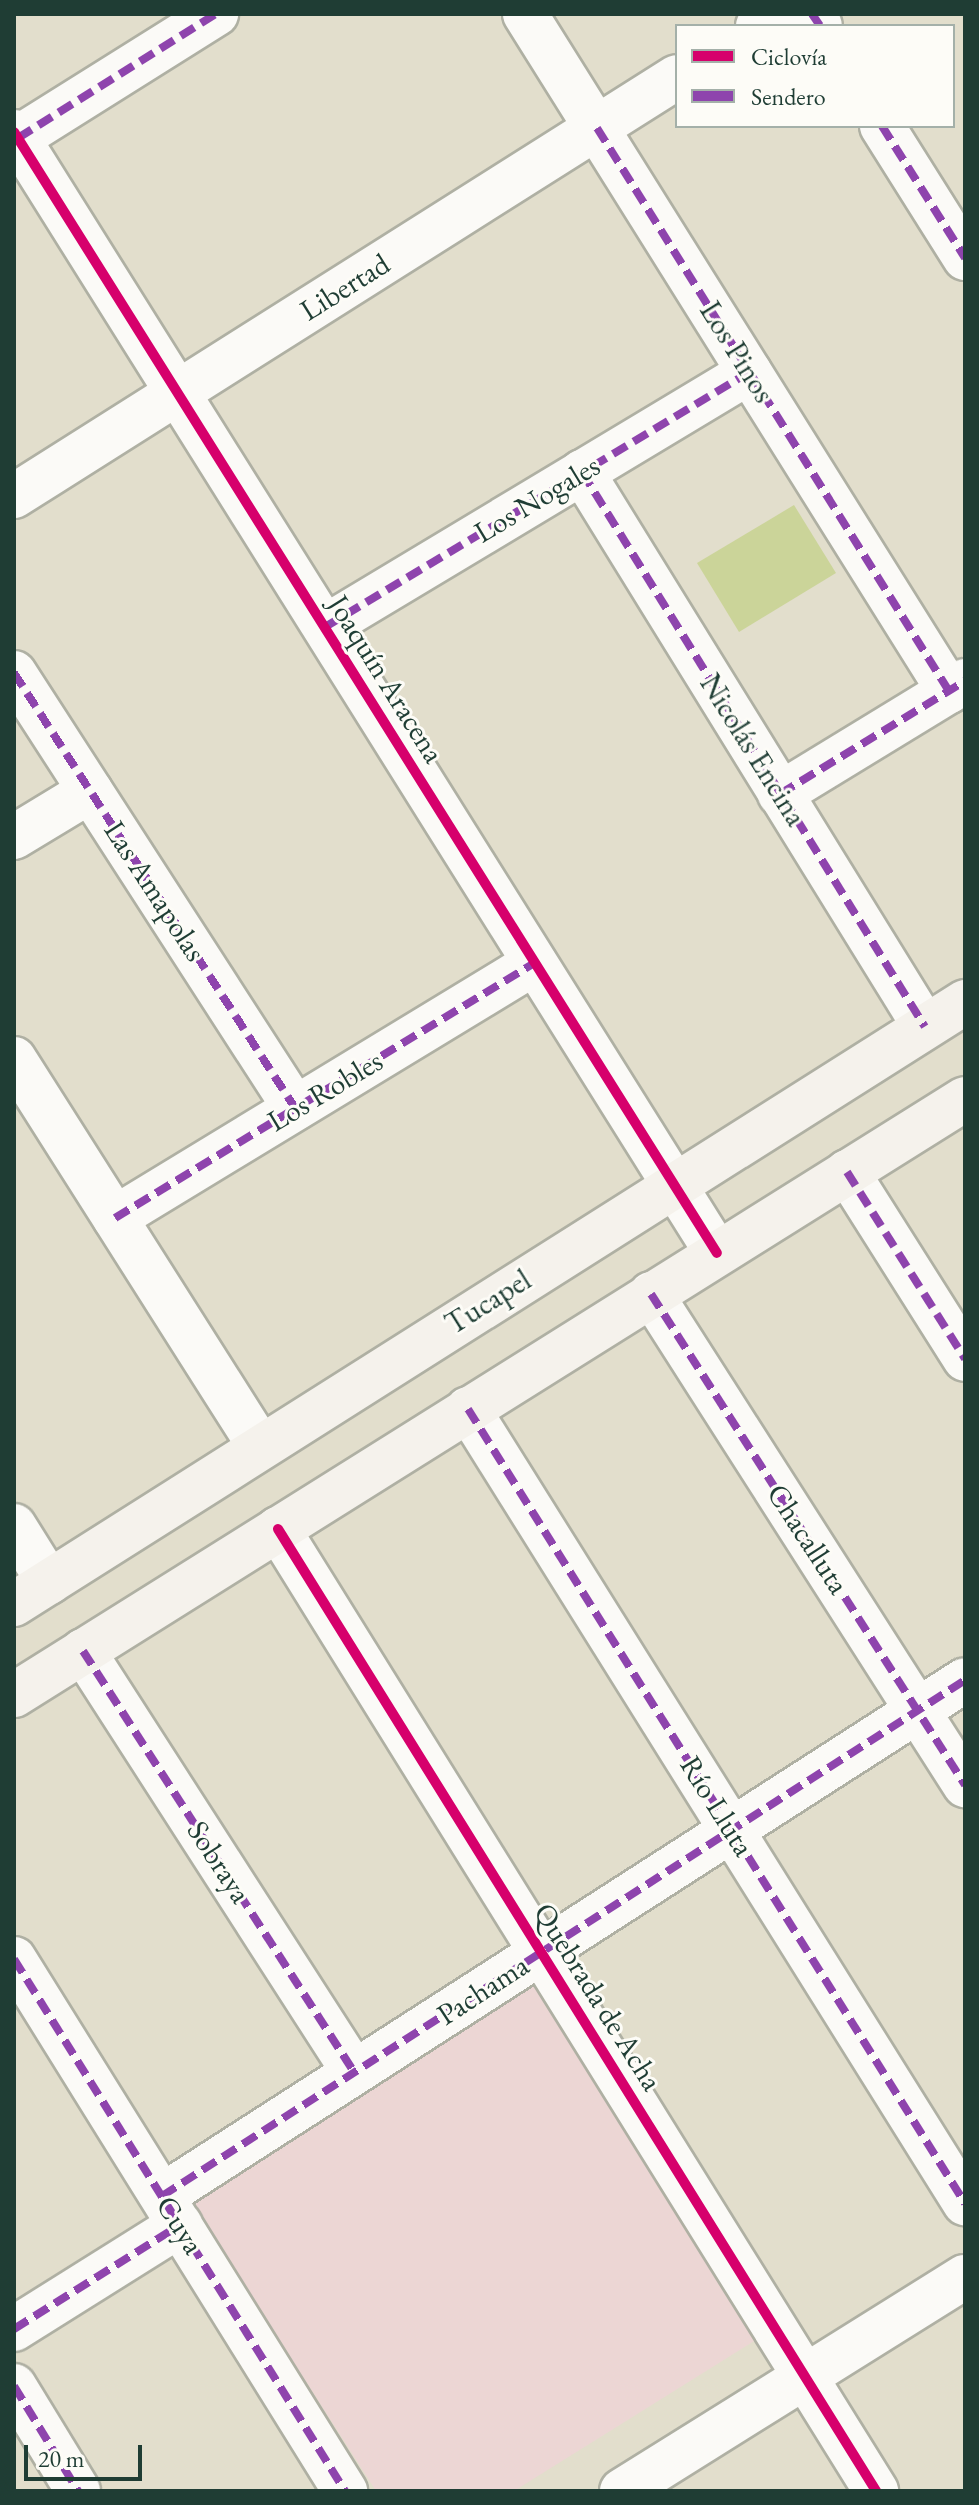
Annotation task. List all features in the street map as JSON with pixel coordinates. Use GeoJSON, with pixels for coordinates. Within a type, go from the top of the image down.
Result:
{"type":"FeatureCollection","features":[{"type":"Feature","properties":{"kind":"main road","name":"Tucapel"},"geometry":{"type":"LineString","coordinates":[[32,1593],[673,1184],[965,1002]]}},
{"type":"Feature","properties":{"kind":"main road"},"geometry":{"type":"LineString","coordinates":[[14,1695],[965,1099]]}},
{"type":"Feature","properties":{"kind":"street"},"geometry":{"type":"LineString","coordinates":[[20,152],[216,14]]}},
{"type":"Feature","properties":{"kind":"street","name":"Los Pinos"},"geometry":{"type":"LineString","coordinates":[[525,14],[749,372],[957,686]]}},
{"type":"Feature","properties":{"kind":"street","name":"Libertad"},"geometry":{"type":"LineString","coordinates":[[14,496],[675,78]]}},
{"type":"Feature","properties":{"kind":"street"},"geometry":{"type":"LineString","coordinates":[[883,128],[961,243]]}},
{"type":"Feature","properties":{"kind":"street","name":"Joaquín Aracena"},"geometry":{"type":"LineString","coordinates":[[20,152],[177,393],[717,1253]]}},
{"type":"Feature","properties":{"kind":"street","name":"Los Nogales"},"geometry":{"type":"LineString","coordinates":[[325,627],[749,372]]}},
{"type":"Feature","properties":{"kind":"street","name":"Nicolás Encina"},"geometry":{"type":"LineString","coordinates":[[582,472],[925,1027]]}},
{"type":"Feature","properties":{"kind":"street","name":"Las Amapolas"},"geometry":{"type":"LineString","coordinates":[[14,673],[295,1108]]}},
{"type":"Feature","properties":{"kind":"street"},"geometry":{"type":"LineString","coordinates":[[780,794],[957,686]]}},
{"type":"Feature","properties":{"kind":"street"},"geometry":{"type":"LineString","coordinates":[[14,837],[90,791]]}},
{"type":"Feature","properties":{"kind":"street","name":"Los Robles"},"geometry":{"type":"LineString","coordinates":[[115,1218],[535,963]]}},
{"type":"Feature","properties":{"kind":"street"},"geometry":{"type":"LineString","coordinates":[[14,1059],[260,1447]]}},
{"type":"Feature","properties":{"kind":"street"},"geometry":{"type":"LineString","coordinates":[[847,1172],[965,1359]]}},
{"type":"Feature","properties":{"kind":"street","name":"Chacalluta"},"geometry":{"type":"LineString","coordinates":[[651,1294],[965,1785]]}},
{"type":"Feature","properties":{"kind":"street","name":"Río Lluta"},"geometry":{"type":"LineString","coordinates":[[468,1409],[965,2203]]}},
{"type":"Feature","properties":{"kind":"street"},"geometry":{"type":"LineString","coordinates":[[14,1526],[32,1593]]}},
{"type":"Feature","properties":{"kind":"street","name":"Quebrada de Acha"},"geometry":{"type":"LineString","coordinates":[[278,1529],[876,2491]]}},
{"type":"Feature","properties":{"kind":"street","name":"Sobraya"},"geometry":{"type":"LineString","coordinates":[[83,1651],[354,2072]]}},
{"type":"Feature","properties":{"kind":"street","name":"Pachama"},"geometry":{"type":"LineString","coordinates":[[14,2329],[354,2072],[965,1680]]}},
{"type":"Feature","properties":{"kind":"street","name":"Cuya"},"geometry":{"type":"LineString","coordinates":[[14,1959],[345,2491]]}},
{"type":"Feature","properties":{"kind":"street"},"geometry":{"type":"LineString","coordinates":[[622,2491],[965,2277]]}},
{"type":"Feature","properties":{"kind":"street"},"geometry":{"type":"LineString","coordinates":[[14,2386],[78,2491]]}},
{"type":"Feature","properties":{"kind":"shaded area"},"geometry":{"type":"Polygon","coordinates":[[[528,1975],[759,2338],[514,2491],[376,2491],[184,2191],[528,1975]]]}},
{"type":"Feature","properties":{"kind":"green space"},"geometry":{"type":"Polygon","coordinates":[[[794,505],[836,573],[739,632],[697,563],[794,505]]]}},
{"type":"Feature","properties":{"kind":"marked path"},"geometry":{"type":"LineString","coordinates":[[18,138],[216,14]]}},
{"type":"Feature","properties":{"kind":"marked path"},"geometry":{"type":"LineString","coordinates":[[812,14],[819,24]]}},
{"type":"Feature","properties":{"kind":"marked path"},"geometry":{"type":"LineString","coordinates":[[597,128],[949,691]]}},
{"type":"Feature","properties":{"kind":"marked path"},"geometry":{"type":"LineString","coordinates":[[883,128],[965,258]]}},
{"type":"Feature","properties":{"kind":"marked path"},"geometry":{"type":"LineString","coordinates":[[325,627],[749,372]]}},
{"type":"Feature","properties":{"kind":"marked path"},"geometry":{"type":"LineString","coordinates":[[582,472],[925,1027]]}},
{"type":"Feature","properties":{"kind":"marked path"},"geometry":{"type":"LineString","coordinates":[[14,673],[295,1108]]}},
{"type":"Feature","properties":{"kind":"marked path"},"geometry":{"type":"LineString","coordinates":[[780,794],[965,681]]}},
{"type":"Feature","properties":{"kind":"marked path"},"geometry":{"type":"LineString","coordinates":[[115,1218],[535,963]]}},
{"type":"Feature","properties":{"kind":"marked path"},"geometry":{"type":"LineString","coordinates":[[847,1172],[965,1359]]}},
{"type":"Feature","properties":{"kind":"marked path"},"geometry":{"type":"LineString","coordinates":[[651,1294],[965,1785]]}},
{"type":"Feature","properties":{"kind":"marked path"},"geometry":{"type":"LineString","coordinates":[[468,1409],[965,2203]]}},
{"type":"Feature","properties":{"kind":"marked path"},"geometry":{"type":"LineString","coordinates":[[83,1651],[354,2072]]}},
{"type":"Feature","properties":{"kind":"marked path"},"geometry":{"type":"LineString","coordinates":[[162,2196],[965,1680]]}},
{"type":"Feature","properties":{"kind":"marked path"},"geometry":{"type":"LineString","coordinates":[[14,1959],[345,2491]]}},
{"type":"Feature","properties":{"kind":"marked path"},"geometry":{"type":"LineString","coordinates":[[14,2329],[180,2225]]}},
{"type":"Feature","properties":{"kind":"marked path"},"geometry":{"type":"LineString","coordinates":[[14,2386],[78,2491]]}},
{"type":"Feature","properties":{"kind":"cycle path"},"geometry":{"type":"LineString","coordinates":[[14,132],[717,1253]]}},
{"type":"Feature","properties":{"kind":"cycle path"},"geometry":{"type":"LineString","coordinates":[[278,1529],[876,2491]]}}]}
